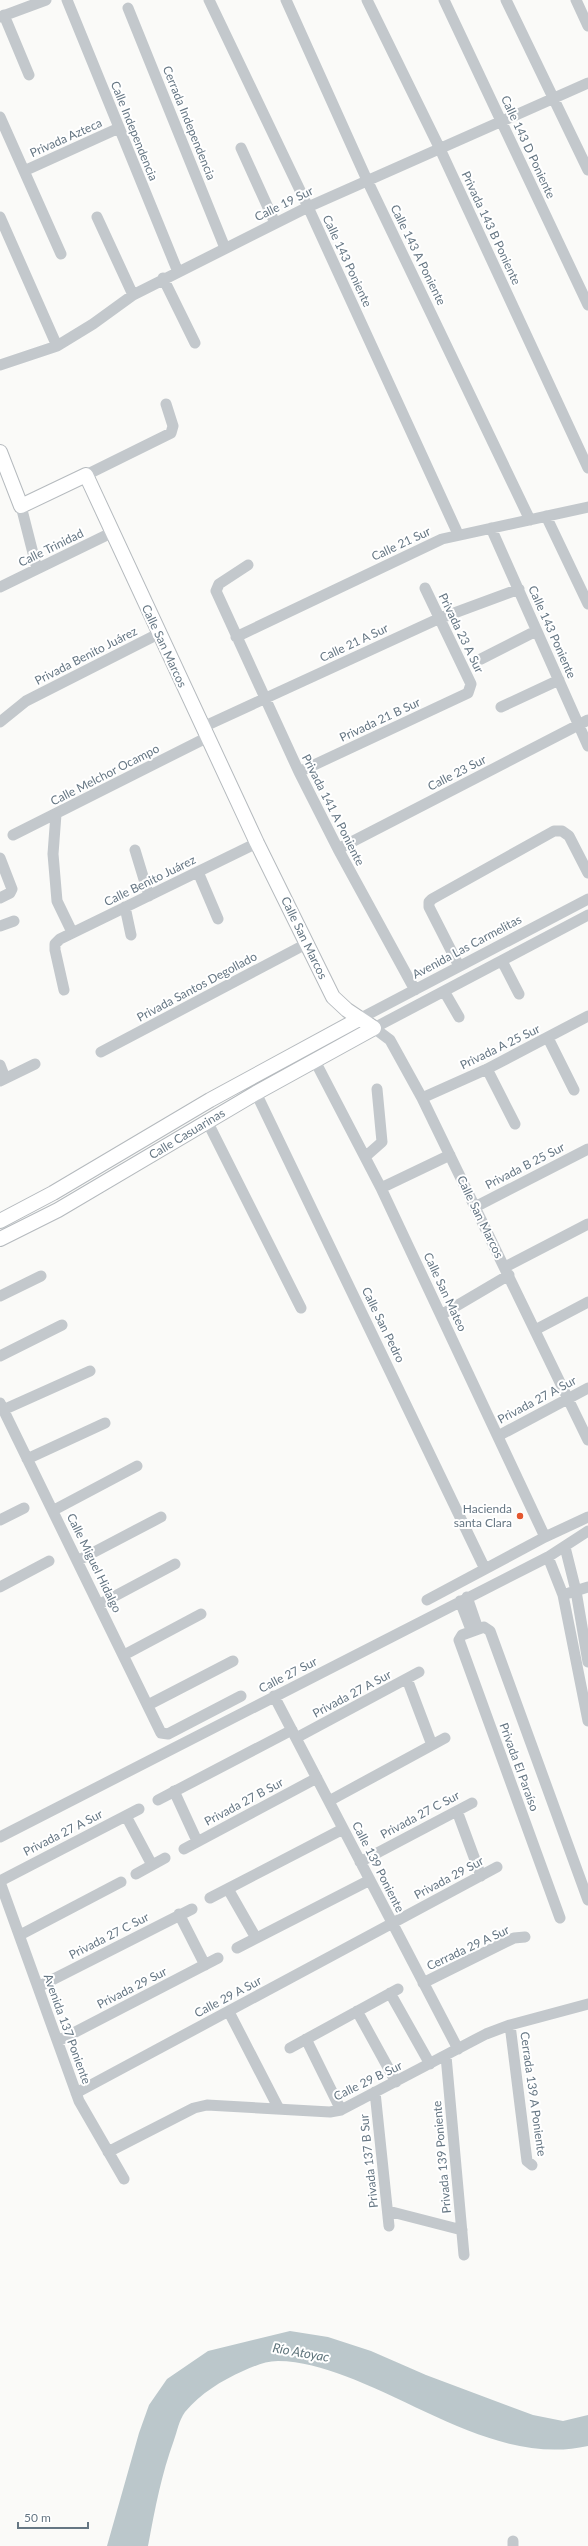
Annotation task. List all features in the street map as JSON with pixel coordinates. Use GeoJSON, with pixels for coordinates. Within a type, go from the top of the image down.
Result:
{"type":"FeatureCollection","features":[{"type":"Feature","properties":{"kind":"main road"},"geometry":{"type":"LineString","coordinates":[[0,452],[21,506],[86,475]]}},
{"type":"Feature","properties":{"kind":"main road","name":"Calle San Marcos"},"geometry":{"type":"LineString","coordinates":[[86,475],[158,634],[257,843],[333,997],[374,1028]]}},
{"type":"Feature","properties":{"kind":"main road","name":"Calle Casuarinas"},"geometry":{"type":"LineString","coordinates":[[0,1221],[53,1194],[210,1100],[359,1018]]}},
{"type":"Feature","properties":{"kind":"main road","name":"Calle Casuarinas"},"geometry":{"type":"LineString","coordinates":[[0,1239],[58,1210],[256,1093],[374,1028]]}},
{"type":"Feature","properties":{"kind":"street"},"geometry":{"type":"LineString","coordinates":[[29,75],[2,16],[46,0]]}},
{"type":"Feature","properties":{"kind":"street","name":"Calle Independencia"},"geometry":{"type":"LineString","coordinates":[[67,0],[178,272]]}},
{"type":"Feature","properties":{"kind":"street","name":"Calle 143 Poniente"},"geometry":{"type":"LineString","coordinates":[[209,0],[308,207],[458,534]]}},
{"type":"Feature","properties":{"kind":"street","name":"Calle 143 A Poniente"},"geometry":{"type":"LineString","coordinates":[[286,0],[367,180],[530,520]]}},
{"type":"Feature","properties":{"kind":"street","name":"Privada 143 B Poniente"},"geometry":{"type":"LineString","coordinates":[[367,0],[440,149],[588,468]]}},
{"type":"Feature","properties":{"kind":"street","name":"Calle 143 D Poniente"},"geometry":{"type":"LineString","coordinates":[[444,0],[588,305]]}},
{"type":"Feature","properties":{"kind":"street"},"geometry":{"type":"LineString","coordinates":[[506,0],[588,170]]}},
{"type":"Feature","properties":{"kind":"street"},"geometry":{"type":"LineString","coordinates":[[576,0],[588,26]]}},
{"type":"Feature","properties":{"kind":"street","name":"Cerrada Independencia"},"geometry":{"type":"LineString","coordinates":[[128,8],[225,248]]}},
{"type":"Feature","properties":{"kind":"street","name":"Calle 19 Sur"},"geometry":{"type":"LineString","coordinates":[[0,365],[57,346],[93,324],[133,295],[163,278],[178,272],[275,222],[367,180],[588,84]]}},
{"type":"Feature","properties":{"kind":"street"},"geometry":{"type":"LineString","coordinates":[[0,117],[62,254]]}},
{"type":"Feature","properties":{"kind":"street","name":"Privada Azteca"},"geometry":{"type":"LineString","coordinates":[[24,171],[119,128]]}},
{"type":"Feature","properties":{"kind":"street"},"geometry":{"type":"LineString","coordinates":[[241,148],[275,222]]}},
{"type":"Feature","properties":{"kind":"street"},"geometry":{"type":"LineString","coordinates":[[0,217],[57,346]]}},
{"type":"Feature","properties":{"kind":"street"},"geometry":{"type":"LineString","coordinates":[[96,217],[133,295]]}},
{"type":"Feature","properties":{"kind":"street"},"geometry":{"type":"LineString","coordinates":[[163,278],[195,343]]}},
{"type":"Feature","properties":{"kind":"street"},"geometry":{"type":"LineString","coordinates":[[86,475],[171,433],[173,426],[166,404]]}},
{"type":"Feature","properties":{"kind":"street"},"geometry":{"type":"LineString","coordinates":[[21,506],[37,569]]}},
{"type":"Feature","properties":{"kind":"street","name":"Calle 21 Sur"},"geometry":{"type":"LineString","coordinates":[[236,637],[435,543],[458,534],[588,507]]}},
{"type":"Feature","properties":{"kind":"street"},"geometry":{"type":"LineString","coordinates":[[546,516],[588,604]]}},
{"type":"Feature","properties":{"kind":"street","name":"Calle 143 Poniente"},"geometry":{"type":"LineString","coordinates":[[491,528],[559,680],[583,723],[588,746]]}},
{"type":"Feature","properties":{"kind":"street","name":"Calle Trinidad"},"geometry":{"type":"LineString","coordinates":[[0,587],[113,532]]}},
{"type":"Feature","properties":{"kind":"street","name":"Privada 141 A Poniente"},"geometry":{"type":"LineString","coordinates":[[248,565],[217,587],[236,637],[299,772],[338,849],[415,990]]}},
{"type":"Feature","properties":{"kind":"street","name":"Privada 23 A Sur"},"geometry":{"type":"LineString","coordinates":[[425,588],[438,618],[471,684],[470,689]]}},
{"type":"Feature","properties":{"kind":"street","name":"Calle 21 A Sur"},"geometry":{"type":"LineString","coordinates":[[205,732],[264,699],[438,618],[519,589]]}},
{"type":"Feature","properties":{"kind":"street"},"geometry":{"type":"LineString","coordinates":[[481,659],[536,631]]}},
{"type":"Feature","properties":{"kind":"street","name":"Privada Benito Juárez"},"geometry":{"type":"LineString","coordinates":[[0,722],[26,700],[158,634]]}},
{"type":"Feature","properties":{"kind":"street"},"geometry":{"type":"LineString","coordinates":[[501,708],[559,680]]}},
{"type":"Feature","properties":{"kind":"street","name":"Privada 21 B Sur"},"geometry":{"type":"LineString","coordinates":[[299,772],[468,693],[470,689]]}},
{"type":"Feature","properties":{"kind":"street","name":"Calle 23 Sur"},"geometry":{"type":"LineString","coordinates":[[338,849],[583,723]]}},
{"type":"Feature","properties":{"kind":"street","name":"Calle Melchor Ocampo"},"geometry":{"type":"LineString","coordinates":[[13,835],[56,814],[205,732]]}},
{"type":"Feature","properties":{"kind":"street"},"geometry":{"type":"LineString","coordinates":[[56,814],[53,854],[57,901],[72,932]]}},
{"type":"Feature","properties":{"kind":"street"},"geometry":{"type":"LineString","coordinates":[[459,966],[429,907],[429,902],[432,899],[554,831],[562,831],[569,836],[588,873]]}},
{"type":"Feature","properties":{"kind":"street","name":"Calle Benito Juárez"},"geometry":{"type":"LineString","coordinates":[[64,990],[55,944],[60,939],[257,843]]}},
{"type":"Feature","properties":{"kind":"street"},"geometry":{"type":"LineString","coordinates":[[135,850],[149,896]]}},
{"type":"Feature","properties":{"kind":"street"},"geometry":{"type":"LineString","coordinates":[[0,858],[12,889],[10,893],[0,898]]}},
{"type":"Feature","properties":{"kind":"street"},"geometry":{"type":"LineString","coordinates":[[198,872],[218,919]]}},
{"type":"Feature","properties":{"kind":"street","name":"Avenida Las Carmelitas"},"geometry":{"type":"LineString","coordinates":[[359,1018],[588,899]]}},
{"type":"Feature","properties":{"kind":"street"},"geometry":{"type":"LineString","coordinates":[[125,907],[131,935]]}},
{"type":"Feature","properties":{"kind":"street"},"geometry":{"type":"LineString","coordinates":[[374,1028],[588,915]]}},
{"type":"Feature","properties":{"kind":"street"},"geometry":{"type":"LineString","coordinates":[[0,926],[14,921]]}},
{"type":"Feature","properties":{"kind":"street","name":"Privada Santos Degollado"},"geometry":{"type":"LineString","coordinates":[[100,1052],[306,944]]}},
{"type":"Feature","properties":{"kind":"street"},"geometry":{"type":"LineString","coordinates":[[502,960],[519,994]]}},
{"type":"Feature","properties":{"kind":"street"},"geometry":{"type":"LineString","coordinates":[[444,991],[459,1017]]}},
{"type":"Feature","properties":{"kind":"street","name":"Privada A 25 Sur"},"geometry":{"type":"LineString","coordinates":[[422,1098],[486,1069],[588,1016]]}},
{"type":"Feature","properties":{"kind":"street","name":"Calle San Marcos"},"geometry":{"type":"LineString","coordinates":[[374,1028],[390,1040],[422,1098],[588,1440]]}},
{"type":"Feature","properties":{"kind":"street"},"geometry":{"type":"LineString","coordinates":[[548,1038],[574,1090]]}},
{"type":"Feature","properties":{"kind":"street","name":"Calle San Mateo"},"geometry":{"type":"LineString","coordinates":[[315,1060],[381,1188],[545,1537]]}},
{"type":"Feature","properties":{"kind":"street"},"geometry":{"type":"LineString","coordinates":[[0,1065],[2,1079],[35,1064]]}},
{"type":"Feature","properties":{"kind":"street"},"geometry":{"type":"LineString","coordinates":[[486,1069],[515,1124]]}},
{"type":"Feature","properties":{"kind":"street"},"geometry":{"type":"LineString","coordinates":[[365,1157],[382,1142],[377,1089]]}},
{"type":"Feature","properties":{"kind":"street","name":"Calle San Pedro"},"geometry":{"type":"LineString","coordinates":[[256,1093],[485,1569]]}},
{"type":"Feature","properties":{"kind":"street"},"geometry":{"type":"LineString","coordinates":[[208,1122],[301,1308]]}},
{"type":"Feature","properties":{"kind":"street","name":"Privada B 25 Sur"},"geometry":{"type":"LineString","coordinates":[[475,1206],[588,1149]]}},
{"type":"Feature","properties":{"kind":"street"},"geometry":{"type":"LineString","coordinates":[[381,1188],[450,1155]]}},
{"type":"Feature","properties":{"kind":"street"},"geometry":{"type":"LineString","coordinates":[[441,1315],[507,1271],[588,1224]]}},
{"type":"Feature","properties":{"kind":"street"},"geometry":{"type":"LineString","coordinates":[[0,1296],[41,1276]]}},
{"type":"Feature","properties":{"kind":"street"},"geometry":{"type":"LineString","coordinates":[[535,1330],[588,1302]]}},
{"type":"Feature","properties":{"kind":"street"},"geometry":{"type":"LineString","coordinates":[[0,1356],[62,1325]]}},
{"type":"Feature","properties":{"kind":"street"},"geometry":{"type":"LineString","coordinates":[[2,1407],[90,1371]]}},
{"type":"Feature","properties":{"kind":"street","name":"Privada 27 A Sur"},"geometry":{"type":"LineString","coordinates":[[498,1436],[588,1388]]}},
{"type":"Feature","properties":{"kind":"street","name":"Calle Miguel Hidalgo"},"geometry":{"type":"LineString","coordinates":[[2,1407],[79,1560],[148,1705],[164,1735],[241,1696]]}},
{"type":"Feature","properties":{"kind":"street"},"geometry":{"type":"LineString","coordinates":[[27,1459],[105,1423]]}},
{"type":"Feature","properties":{"kind":"street"},"geometry":{"type":"LineString","coordinates":[[54,1510],[137,1466]]}},
{"type":"Feature","properties":{"kind":"street"},"geometry":{"type":"LineString","coordinates":[[0,1520],[24,1508]]}},
{"type":"Feature","properties":{"kind":"street"},"geometry":{"type":"LineString","coordinates":[[79,1560],[161,1517]]}},
{"type":"Feature","properties":{"kind":"street"},"geometry":{"type":"LineString","coordinates":[[427,1600],[545,1537],[588,1517]]}},
{"type":"Feature","properties":{"kind":"street","name":"Calle 27 Sur"},"geometry":{"type":"LineString","coordinates":[[0,1837],[548,1557],[565,1547],[588,1529]]}},
{"type":"Feature","properties":{"kind":"street"},"geometry":{"type":"LineString","coordinates":[[565,1547],[576,1591],[588,1662]]}},
{"type":"Feature","properties":{"kind":"street"},"geometry":{"type":"LineString","coordinates":[[548,1557],[563,1595],[588,1721]]}},
{"type":"Feature","properties":{"kind":"street"},"geometry":{"type":"LineString","coordinates":[[0,1587],[48,1561]]}},
{"type":"Feature","properties":{"kind":"street"},"geometry":{"type":"LineString","coordinates":[[100,1604],[175,1564]]}},
{"type":"Feature","properties":{"kind":"street"},"geometry":{"type":"LineString","coordinates":[[563,1595],[588,1587]]}},
{"type":"Feature","properties":{"kind":"street"},"geometry":{"type":"LineString","coordinates":[[464,1599],[475,1630]]}},
{"type":"Feature","properties":{"kind":"street"},"geometry":{"type":"LineString","coordinates":[[124,1655],[201,1614]]}},
{"type":"Feature","properties":{"kind":"street","name":"Privada El Paraíso"},"geometry":{"type":"LineString","coordinates":[[560,1918],[459,1640],[462,1635],[484,1627],[490,1631],[588,1900]]}},
{"type":"Feature","properties":{"kind":"street"},"geometry":{"type":"LineString","coordinates":[[573,1649],[586,1644]]}},
{"type":"Feature","properties":{"kind":"street"},"geometry":{"type":"LineString","coordinates":[[148,1705],[233,1661]]}},
{"type":"Feature","properties":{"kind":"street","name":"Privada 27 A Sur"},"geometry":{"type":"LineString","coordinates":[[158,1800],[419,1672]]}},
{"type":"Feature","properties":{"kind":"street"},"geometry":{"type":"LineString","coordinates":[[407,1679],[432,1745]]}},
{"type":"Feature","properties":{"kind":"street","name":"Calle 139 Poniente"},"geometry":{"type":"LineString","coordinates":[[274,1696],[458,2049]]}},
{"type":"Feature","properties":{"kind":"street"},"geometry":{"type":"LineString","coordinates":[[329,1801],[445,1738]]}},
{"type":"Feature","properties":{"kind":"street","name":"Privada 27 B Sur"},"geometry":{"type":"LineString","coordinates":[[184,1849],[317,1778]]}},
{"type":"Feature","properties":{"kind":"street"},"geometry":{"type":"LineString","coordinates":[[174,1791],[197,1841]]}},
{"type":"Feature","properties":{"kind":"street","name":"Privada 27 C Sur"},"geometry":{"type":"LineString","coordinates":[[360,1862],[472,1803]]}},
{"type":"Feature","properties":{"kind":"street","name":"Privada 27 A Sur"},"geometry":{"type":"LineString","coordinates":[[0,1882],[139,1809]]}},
{"type":"Feature","properties":{"kind":"street"},"geometry":{"type":"LineString","coordinates":[[457,1811],[481,1876]]}},
{"type":"Feature","properties":{"kind":"street"},"geometry":{"type":"LineString","coordinates":[[126,1816],[152,1865]]}},
{"type":"Feature","properties":{"kind":"street"},"geometry":{"type":"LineString","coordinates":[[210,1898],[343,1829]]}},
{"type":"Feature","properties":{"kind":"street"},"geometry":{"type":"LineString","coordinates":[[136,1874],[165,1858]]}},
{"type":"Feature","properties":{"kind":"street","name":"Privada 29 Sur"},"geometry":{"type":"LineString","coordinates":[[392,1923],[497,1867]]}},
{"type":"Feature","properties":{"kind":"street"},"geometry":{"type":"LineString","coordinates":[[237,1948],[370,1880]]}},
{"type":"Feature","properties":{"kind":"street","name":"Avenida 137 Poniente"},"geometry":{"type":"LineString","coordinates":[[0,1882],[76,2093],[124,2179]]}},
{"type":"Feature","properties":{"kind":"street"},"geometry":{"type":"LineString","coordinates":[[20,1935],[121,1882]]}},
{"type":"Feature","properties":{"kind":"street"},"geometry":{"type":"LineString","coordinates":[[228,1889],[256,1938]]}},
{"type":"Feature","properties":{"kind":"street","name":"Privada 27 C Sur"},"geometry":{"type":"LineString","coordinates":[[38,1987],[192,1909]]}},
{"type":"Feature","properties":{"kind":"street"},"geometry":{"type":"LineString","coordinates":[[180,1914],[205,1965]]}},
{"type":"Feature","properties":{"kind":"street","name":"Calle 29 A Sur"},"geometry":{"type":"LineString","coordinates":[[76,2093],[392,1923]]}},
{"type":"Feature","properties":{"kind":"street","name":"Cerrada 29 A Sur"},"geometry":{"type":"LineString","coordinates":[[424,1983],[514,1938],[525,1937]]}},
{"type":"Feature","properties":{"kind":"street","name":"Privada 29 Sur"},"geometry":{"type":"LineString","coordinates":[[58,2041],[218,1958]]}},
{"type":"Feature","properties":{"kind":"street"},"geometry":{"type":"LineString","coordinates":[[290,2048],[394,1991],[430,2064]]}},
{"type":"Feature","properties":{"kind":"street","name":"Calle 29 B Sur"},"geometry":{"type":"LineString","coordinates":[[108,2152],[194,2108],[207,2105],[330,2112],[341,2110],[458,2049],[510,2025],[588,2004]]}},
{"type":"Feature","properties":{"kind":"street"},"geometry":{"type":"LineString","coordinates":[[357,2011],[396,2082]]}},
{"type":"Feature","properties":{"kind":"street"},"geometry":{"type":"LineString","coordinates":[[229,2012],[279,2109]]}},
{"type":"Feature","properties":{"kind":"street","name":"Cerrada 139 A Poniente"},"geometry":{"type":"LineString","coordinates":[[510,2025],[527,2162],[532,2166]]}},
{"type":"Feature","properties":{"kind":"street"},"geometry":{"type":"LineString","coordinates":[[306,2039],[341,2110]]}},
{"type":"Feature","properties":{"kind":"street","name":"Privada 139 Poniente"},"geometry":{"type":"LineString","coordinates":[[446,2056],[464,2255]]}},
{"type":"Feature","properties":{"kind":"street","name":"Privada 137 B Sur"},"geometry":{"type":"LineString","coordinates":[[375,2092],[389,2226]]}},
{"type":"Feature","properties":{"kind":"street"},"geometry":{"type":"LineString","coordinates":[[388,2210],[462,2230]]}},
{"type":"Feature","properties":{"kind":"water","name":"Río Atoyac"},"geometry":{"type":"Polygon","coordinates":[[[290,2331],[328,2337],[371,2351],[426,2375],[533,2415],[563,2421],[588,2415],[588,2446],[557,2450],[525,2447],[494,2440],[464,2429],[374,2388],[337,2373],[295,2362],[269,2362],[243,2371],[219,2383],[191,2405],[183,2415],[165,2467],[148,2546],[107,2546],[139,2433],[149,2405],[167,2379],[208,2351],[290,2331]]]}},
{"type":"Feature","properties":{"kind":"place","name":"Hacienda santa Clara"},"geometry":{"type":"Point","coordinates":[520,1516]}}]}
